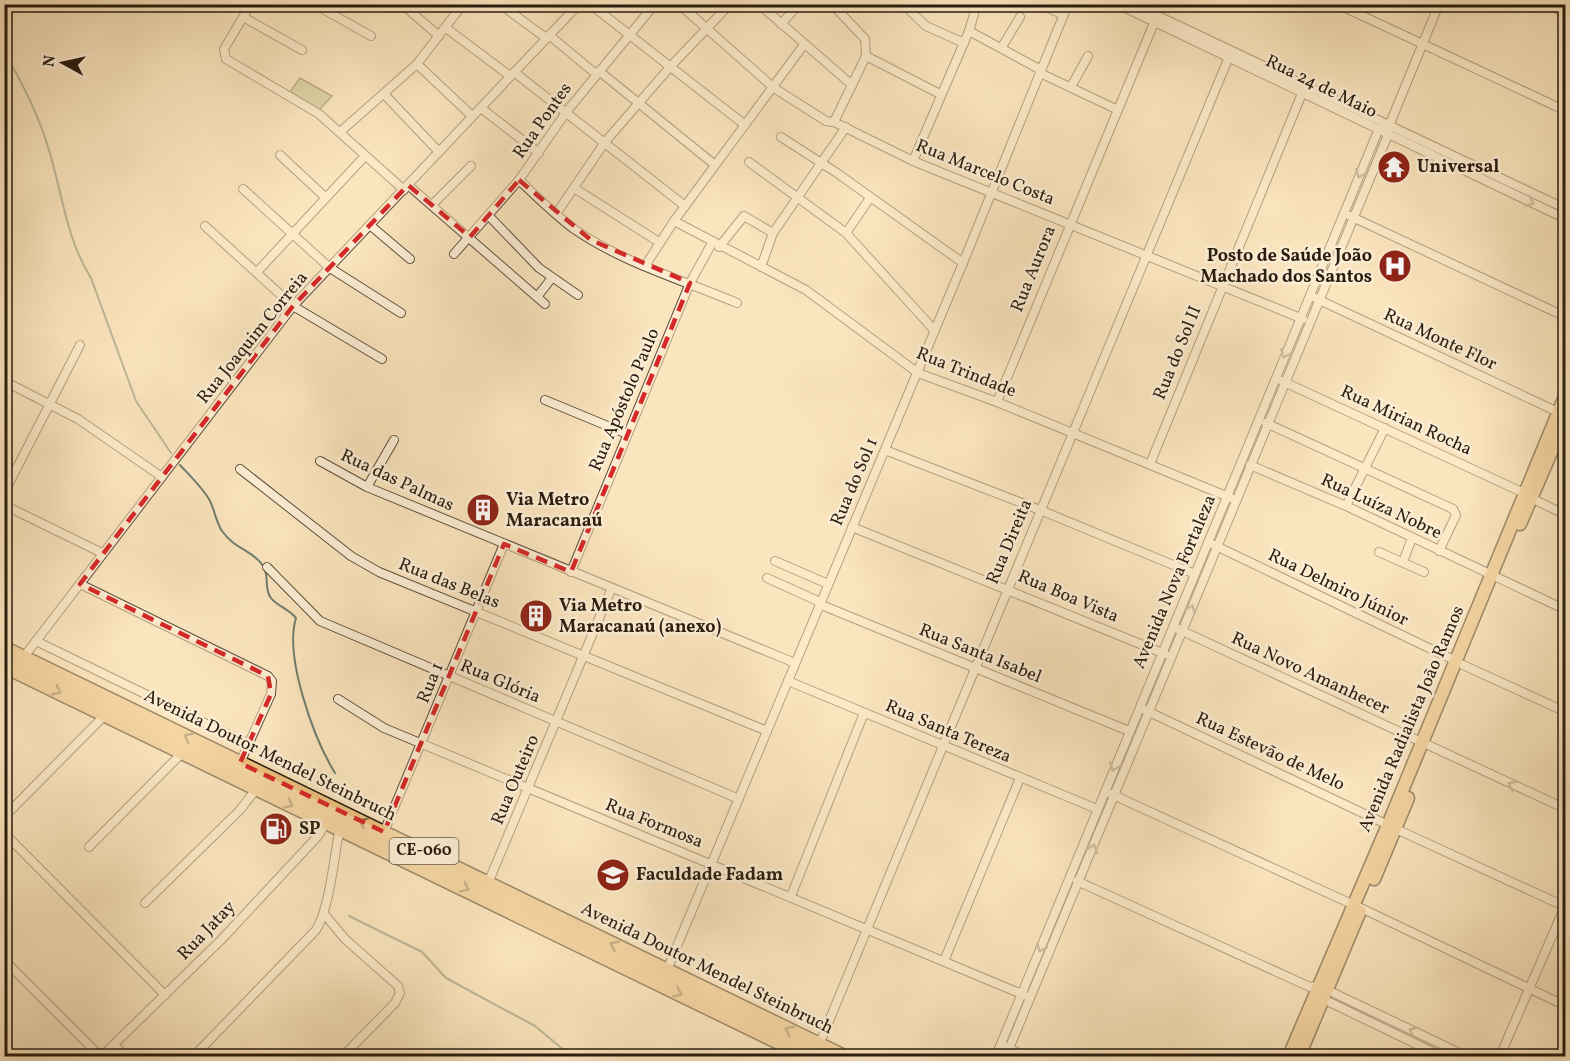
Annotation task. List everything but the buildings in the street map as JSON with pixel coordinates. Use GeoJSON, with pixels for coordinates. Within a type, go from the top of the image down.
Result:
{"type":"FeatureCollection","features":[{"type":"Feature","properties":{"kind":"highway","name":"Avenida Doutor Mendel Steinbruch"},"geometry":{"type":"LineString","coordinates":[[4,649],[667,970],[814,1051]]}},
{"type":"Feature","properties":{"kind":"highway","name":"Avenida Doutor Mendel Steinbruch"},"geometry":{"type":"LineString","coordinates":[[4,665],[257,788],[814,1051],[841,1056]]}},
{"type":"Feature","properties":{"kind":"main road","name":"Avenida Radialista João Ramos"},"geometry":{"type":"LineString","coordinates":[[1289,1056],[1392,827],[1562,415],[1566,394]]}},
{"type":"Feature","properties":{"kind":"main road","name":"Avenida Radialista João Ramos"},"geometry":{"type":"LineString","coordinates":[[1299,1056],[1319,991]]}},
{"type":"Feature","properties":{"kind":"street"},"geometry":{"type":"LineString","coordinates":[[251,4],[224,49],[226,59],[307,107],[340,132],[364,157],[433,204],[544,304]]}},
{"type":"Feature","properties":{"kind":"street"},"geometry":{"type":"LineString","coordinates":[[314,4],[371,36]]}},
{"type":"Feature","properties":{"kind":"street"},"geometry":{"type":"LineString","coordinates":[[402,4],[413,7],[439,36]]}},
{"type":"Feature","properties":{"kind":"street"},"geometry":{"type":"LineString","coordinates":[[340,132],[417,64],[463,4]]}},
{"type":"Feature","properties":{"kind":"street"},"geometry":{"type":"LineString","coordinates":[[500,4],[597,73],[714,165]]}},
{"type":"Feature","properties":{"kind":"street","name":"Rua Joaquim Correia"},"geometry":{"type":"LineString","coordinates":[[23,658],[293,306],[579,4]]}},
{"type":"Feature","properties":{"kind":"street"},"geometry":{"type":"LineString","coordinates":[[590,4],[745,125]]}},
{"type":"Feature","properties":{"kind":"street","name":"Rua Pontes"},"geometry":{"type":"LineString","coordinates":[[454,254],[519,180],[567,111],[655,4]]}},
{"type":"Feature","properties":{"kind":"street","name":"Rua Marcelo Costa"},"geometry":{"type":"LineString","coordinates":[[679,4],[774,88],[826,121],[846,127],[913,161],[1222,284],[1310,322]]}},
{"type":"Feature","properties":{"kind":"street"},"geometry":{"type":"LineString","coordinates":[[556,214],[605,142],[669,67],[730,4]]}},
{"type":"Feature","properties":{"kind":"street"},"geometry":{"type":"LineString","coordinates":[[759,4],[803,46],[852,85]]}},
{"type":"Feature","properties":{"kind":"street"},"geometry":{"type":"LineString","coordinates":[[780,24],[799,4]]}},
{"type":"Feature","properties":{"kind":"street"},"geometry":{"type":"LineString","coordinates":[[832,4],[865,39],[866,56],[834,122]]}},
{"type":"Feature","properties":{"kind":"street"},"geometry":{"type":"LineString","coordinates":[[903,4],[926,26],[964,43]]}},
{"type":"Feature","properties":{"kind":"street"},"geometry":{"type":"LineString","coordinates":[[1039,4],[1064,15]]}},
{"type":"Feature","properties":{"kind":"street","name":"Rua do Sol 1"},"geometry":{"type":"LineString","coordinates":[[667,970],[918,373],[1068,4]]}},
{"type":"Feature","properties":{"kind":"street","name":"Rua 24 de Maio"},"geometry":{"type":"LineString","coordinates":[[1117,4],[1149,11]]}},
{"type":"Feature","properties":{"kind":"street","name":"Rua 24 de Maio"},"geometry":{"type":"LineString","coordinates":[[1133,4],[1149,11],[1156,19],[1229,55],[1303,90],[1389,126],[1441,156]]}},
{"type":"Feature","properties":{"kind":"street"},"geometry":{"type":"LineString","coordinates":[[1336,4],[1566,111]]}},
{"type":"Feature","properties":{"kind":"street","name":"Avenida Nova Fortaleza"},"geometry":{"type":"LineString","coordinates":[[1026,996],[1080,882],[1148,711],[1388,135],[1389,126],[1439,4]]}},
{"type":"Feature","properties":{"kind":"street"},"geometry":{"type":"LineString","coordinates":[[1546,4],[1566,13]]}},
{"type":"Feature","properties":{"kind":"street"},"geometry":{"type":"LineString","coordinates":[[913,161],[969,31],[976,5]]}},
{"type":"Feature","properties":{"kind":"street"},"geometry":{"type":"LineString","coordinates":[[243,17],[302,50]]}},
{"type":"Feature","properties":{"kind":"street"},"geometry":{"type":"LineString","coordinates":[[1002,47],[1020,17]]}},
{"type":"Feature","properties":{"kind":"street","name":"Rua Aurora"},"geometry":{"type":"LineString","coordinates":[[997,402],[1156,19]]}},
{"type":"Feature","properties":{"kind":"street"},"geometry":{"type":"LineString","coordinates":[[446,28],[567,111],[685,206]]}},
{"type":"Feature","properties":{"kind":"street"},"geometry":{"type":"LineString","coordinates":[[969,31],[1118,110]]}},
{"type":"Feature","properties":{"kind":"street"},"geometry":{"type":"LineString","coordinates":[[645,266],[659,242],[714,165],[774,88],[803,46]]}},
{"type":"Feature","properties":{"kind":"street","name":"Rua Direita"},"geometry":{"type":"LineString","coordinates":[[814,1051],[868,930],[1007,588],[1229,55]]}},
{"type":"Feature","properties":{"kind":"street"},"geometry":{"type":"LineString","coordinates":[[866,56],[940,94]]}},
{"type":"Feature","properties":{"kind":"street"},"geometry":{"type":"LineString","coordinates":[[1071,87],[1088,57]]}},
{"type":"Feature","properties":{"kind":"street"},"geometry":{"type":"LineString","coordinates":[[417,64],[472,116]]}},
{"type":"Feature","properties":{"kind":"street","name":"Rua 24 de Maio"},"geometry":{"type":"LineString","coordinates":[[1303,90],[1378,131],[1441,156],[1514,190],[1566,219]]}},
{"type":"Feature","properties":{"kind":"street","name":"Rua do Sol II"},"geometry":{"type":"LineString","coordinates":[[1150,464],[1303,90]]}},
{"type":"Feature","properties":{"kind":"street"},"geometry":{"type":"LineString","coordinates":[[384,94],[439,152]]}},
{"type":"Feature","properties":{"kind":"street"},"geometry":{"type":"LineString","coordinates":[[481,108],[539,153]]}},
{"type":"Feature","properties":{"kind":"street"},"geometry":{"type":"LineString","coordinates":[[1378,131],[1389,126]]}},
{"type":"Feature","properties":{"kind":"street"},"geometry":{"type":"LineString","coordinates":[[761,267],[773,233],[846,127]]}},
{"type":"Feature","properties":{"kind":"street","name":"Avenida Nova Fortaleza"},"geometry":{"type":"LineString","coordinates":[[996,1056],[1005,1050],[1097,808],[1378,131]]}},
{"type":"Feature","properties":{"kind":"street"},"geometry":{"type":"LineString","coordinates":[[782,137],[963,263]]}},
{"type":"Feature","properties":{"kind":"street"},"geometry":{"type":"LineString","coordinates":[[280,155],[324,197]]}},
{"type":"Feature","properties":{"kind":"street"},"geometry":{"type":"LineString","coordinates":[[257,272],[324,197],[364,157]]}},
{"type":"Feature","properties":{"kind":"street"},"geometry":{"type":"LineString","coordinates":[[748,162],[846,233],[935,331]]}},
{"type":"Feature","properties":{"kind":"street"},"geometry":{"type":"LineString","coordinates":[[433,204],[471,166]]}},
{"type":"Feature","properties":{"kind":"street"},"geometry":{"type":"LineString","coordinates":[[519,180],[556,214],[591,240],[645,266],[737,303]]}},
{"type":"Feature","properties":{"kind":"street"},"geometry":{"type":"LineString","coordinates":[[574,188],[659,242]]}},
{"type":"Feature","properties":{"kind":"street"},"geometry":{"type":"LineString","coordinates":[[243,189],[330,268],[401,313]]}},
{"type":"Feature","properties":{"kind":"street","name":"Rua 24 de Maio"},"geometry":{"type":"LineString","coordinates":[[1514,190],[1566,209]]}},
{"type":"Feature","properties":{"kind":"street"},"geometry":{"type":"LineString","coordinates":[[846,233],[870,198]]}},
{"type":"Feature","properties":{"kind":"street"},"geometry":{"type":"LineString","coordinates":[[1344,213],[1566,317]]}},
{"type":"Feature","properties":{"kind":"street"},"geometry":{"type":"LineString","coordinates":[[488,215],[516,248],[551,279],[578,295]]}},
{"type":"Feature","properties":{"kind":"street","name":"Rua Apóstolo Paulo"},"geometry":{"type":"LineString","coordinates":[[571,572],[690,283],[715,245],[744,216],[773,233]]}},
{"type":"Feature","properties":{"kind":"street","name":"Rua Trindade"},"geometry":{"type":"LineString","coordinates":[[674,221],[715,245],[806,290],[918,373],[997,402],[1236,500]]}},
{"type":"Feature","properties":{"kind":"street"},"geometry":{"type":"LineString","coordinates":[[205,226],[293,306],[382,359]]}},
{"type":"Feature","properties":{"kind":"street"},"geometry":{"type":"LineString","coordinates":[[371,226],[410,259]]}},
{"type":"Feature","properties":{"kind":"street"},"geometry":{"type":"LineString","coordinates":[[537,297],[551,279]]}},
{"type":"Feature","properties":{"kind":"street","name":"Rua Monte Flor"},"geometry":{"type":"LineString","coordinates":[[1309,296],[1562,415]]}},
{"type":"Feature","properties":{"kind":"street"},"geometry":{"type":"LineString","coordinates":[[4,493],[80,345]]}},
{"type":"Feature","properties":{"kind":"street","name":"Rua Mirian Rocha"},"geometry":{"type":"LineString","coordinates":[[1275,378],[1566,514]]}},
{"type":"Feature","properties":{"kind":"street"},"geometry":{"type":"LineString","coordinates":[[4,381],[51,404],[102,434],[162,477]]}},
{"type":"Feature","properties":{"kind":"street"},"geometry":{"type":"LineString","coordinates":[[545,400],[627,434]]}},
{"type":"Feature","properties":{"kind":"street"},"geometry":{"type":"LineString","coordinates":[[1258,419],[1444,504],[1456,512],[1439,551]]}},
{"type":"Feature","properties":{"kind":"street"},"geometry":{"type":"LineString","coordinates":[[1346,506],[1385,428]]}},
{"type":"Feature","properties":{"kind":"street"},"geometry":{"type":"LineString","coordinates":[[367,487],[394,440]]}},
{"type":"Feature","properties":{"kind":"street"},"geometry":{"type":"LineString","coordinates":[[885,450],[1040,510],[1194,574]]}},
{"type":"Feature","properties":{"kind":"street","name":"Rua das Palmas"},"geometry":{"type":"LineString","coordinates":[[320,461],[367,487],[612,590],[795,663]]}},
{"type":"Feature","properties":{"kind":"street","name":"Rua Luíza Nobre"},"geometry":{"type":"LineString","coordinates":[[1250,465],[1346,506],[1566,610]]}},
{"type":"Feature","properties":{"kind":"street","name":"Rua das Belas"},"geometry":{"type":"LineString","coordinates":[[240,469],[364,564],[767,730]]}},
{"type":"Feature","properties":{"kind":"street"},"geometry":{"type":"LineString","coordinates":[[4,505],[102,553]]}},
{"type":"Feature","properties":{"kind":"street","name":"Rua Boa Vista"},"geometry":{"type":"LineString","coordinates":[[852,526],[1171,657]]}},
{"type":"Feature","properties":{"kind":"street"},"geometry":{"type":"LineString","coordinates":[[1403,562],[1412,538]]}},
{"type":"Feature","properties":{"kind":"street","name":"Rua Delmiro Júnior"},"geometry":{"type":"LineString","coordinates":[[1208,543],[1566,712]]}},
{"type":"Feature","properties":{"kind":"street","name":"Rua 1"},"geometry":{"type":"LineString","coordinates":[[384,832],[504,544]]}},
{"type":"Feature","properties":{"kind":"street"},"geometry":{"type":"LineString","coordinates":[[1379,552],[1424,572]]}},
{"type":"Feature","properties":{"kind":"street"},"geometry":{"type":"LineString","coordinates":[[775,561],[828,584]]}},
{"type":"Feature","properties":{"kind":"street","name":"Rua Glória"},"geometry":{"type":"LineString","coordinates":[[267,567],[320,621],[740,799]]}},
{"type":"Feature","properties":{"kind":"street","name":"Rua Santa Isabel"},"geometry":{"type":"LineString","coordinates":[[767,578],[820,603],[1129,731]]}},
{"type":"Feature","properties":{"kind":"street"},"geometry":{"type":"LineString","coordinates":[[80,584],[268,676],[273,687],[240,763]]}},
{"type":"Feature","properties":{"kind":"street","name":"Rua Outeiro"},"geometry":{"type":"LineString","coordinates":[[488,883],[612,590]]}},
{"type":"Feature","properties":{"kind":"street","name":"Rua Novo Amanhecer"},"geometry":{"type":"LineString","coordinates":[[1173,626],[1566,809]]}},
{"type":"Feature","properties":{"kind":"street"},"geometry":{"type":"LineString","coordinates":[[36,641],[248,744]]}},
{"type":"Feature","properties":{"kind":"street","name":"Rua Santa Tereza"},"geometry":{"type":"LineString","coordinates":[[788,681],[1097,808]]}},
{"type":"Feature","properties":{"kind":"street","name":"Rua Formosa"},"geometry":{"type":"LineString","coordinates":[[338,699],[369,720],[528,789],[1026,996]]}},
{"type":"Feature","properties":{"kind":"street","name":"Rua Estevão de Melo"},"geometry":{"type":"LineString","coordinates":[[1139,707],[1565,906]]}},
{"type":"Feature","properties":{"kind":"street"},"geometry":{"type":"LineString","coordinates":[[790,896],[864,713]]}},
{"type":"Feature","properties":{"kind":"street"},"geometry":{"type":"LineString","coordinates":[[4,817],[106,714]]}},
{"type":"Feature","properties":{"kind":"street"},"geometry":{"type":"LineString","coordinates":[[89,847],[183,752]]}},
{"type":"Feature","properties":{"kind":"street"},"geometry":{"type":"LineString","coordinates":[[944,961],[1020,778]]}},
{"type":"Feature","properties":{"kind":"street"},"geometry":{"type":"LineString","coordinates":[[145,903],[240,810],[257,788]]}},
{"type":"Feature","properties":{"kind":"street"},"geometry":{"type":"LineString","coordinates":[[1104,791],[1566,1006]]}},
{"type":"Feature","properties":{"kind":"street"},"geometry":{"type":"LineString","coordinates":[[4,802],[14,807]]}},
{"type":"Feature","properties":{"kind":"street"},"geometry":{"type":"LineString","coordinates":[[194,1056],[303,946],[325,915],[333,824]]}},
{"type":"Feature","properties":{"kind":"street","name":"Rua Jatay"},"geometry":{"type":"LineString","coordinates":[[101,1056],[114,1046],[222,939],[318,836],[333,824]]}},
{"type":"Feature","properties":{"kind":"street"},"geometry":{"type":"LineString","coordinates":[[4,833],[165,995]]}},
{"type":"Feature","properties":{"kind":"street"},"geometry":{"type":"LineString","coordinates":[[1070,878],[1319,991],[1365,1006],[1466,1056]]}},
{"type":"Feature","properties":{"kind":"street"},"geometry":{"type":"LineString","coordinates":[[1500,1056],[1565,906]]}},
{"type":"Feature","properties":{"kind":"street"},"geometry":{"type":"LineString","coordinates":[[325,915],[353,946],[398,986],[400,993],[395,1003],[344,1056]]}},
{"type":"Feature","properties":{"kind":"street"},"geometry":{"type":"LineString","coordinates":[[4,960],[101,1056]]}},
{"type":"Feature","properties":{"kind":"street"},"geometry":{"type":"LineString","coordinates":[[1319,991],[1360,1017],[1441,1056]]}},
{"type":"Feature","properties":{"kind":"street"},"geometry":{"type":"LineString","coordinates":[[1360,1017],[1365,1006]]}},
{"type":"Feature","properties":{"kind":"street"},"geometry":{"type":"LineString","coordinates":[[1431,1051],[1434,1042]]}},
{"type":"Feature","properties":{"kind":"street"},"geometry":{"type":"LineString","coordinates":[[114,1046],[125,1056]]}},
{"type":"Feature","properties":{"kind":"street"},"geometry":{"type":"LineString","coordinates":[[1005,1050],[1026,1056]]}},
{"type":"Feature","properties":{"kind":"highlighted area"},"geometry":{"type":"Polygon","coordinates":[[[519,180],[591,240],[690,283],[571,572],[504,544],[384,832],[240,763],[271,694],[268,676],[80,584],[293,306],[408,185],[470,237],[519,180]]]}},
{"type":"Feature","properties":{"kind":"green space"},"geometry":{"type":"Polygon","coordinates":[[[300,78],[332,96],[319,110],[290,92],[300,78]]]}},
{"type":"Feature","properties":{"kind":"waterway"},"geometry":{"type":"LineString","coordinates":[[4,52],[39,122],[53,164],[70,231],[91,278],[136,401],[171,453]]}},
{"type":"Feature","properties":{"kind":"waterway"},"geometry":{"type":"LineString","coordinates":[[180,465],[207,496],[220,528],[227,537],[261,563],[266,573],[267,590],[271,598],[296,618],[293,634],[294,654],[303,697],[318,740],[335,773]]}},
{"type":"Feature","properties":{"kind":"waterway"},"geometry":{"type":"LineString","coordinates":[[349,916],[422,952],[446,978],[535,1026],[571,1056]]}},
{"type":"Feature","properties":{"kind":"place","name":"Universal"},"geometry":{"type":"Point","coordinates":[1394,167]}},
{"type":"Feature","properties":{"kind":"place","name":"Posto de Saúde João Machado dos Santos"},"geometry":{"type":"Point","coordinates":[1395,266]}},
{"type":"Feature","properties":{"kind":"place","name":"Via Metro Maracanaú"},"geometry":{"type":"Point","coordinates":[483,510]}},
{"type":"Feature","properties":{"kind":"place","name":"Via Metro Maracanaú (anexo)"},"geometry":{"type":"Point","coordinates":[536,616]}},
{"type":"Feature","properties":{"kind":"place","name":"SP"},"geometry":{"type":"Point","coordinates":[276,829]}},
{"type":"Feature","properties":{"kind":"place","name":"Faculdade Fadam"},"geometry":{"type":"Point","coordinates":[613,875]}}]}
